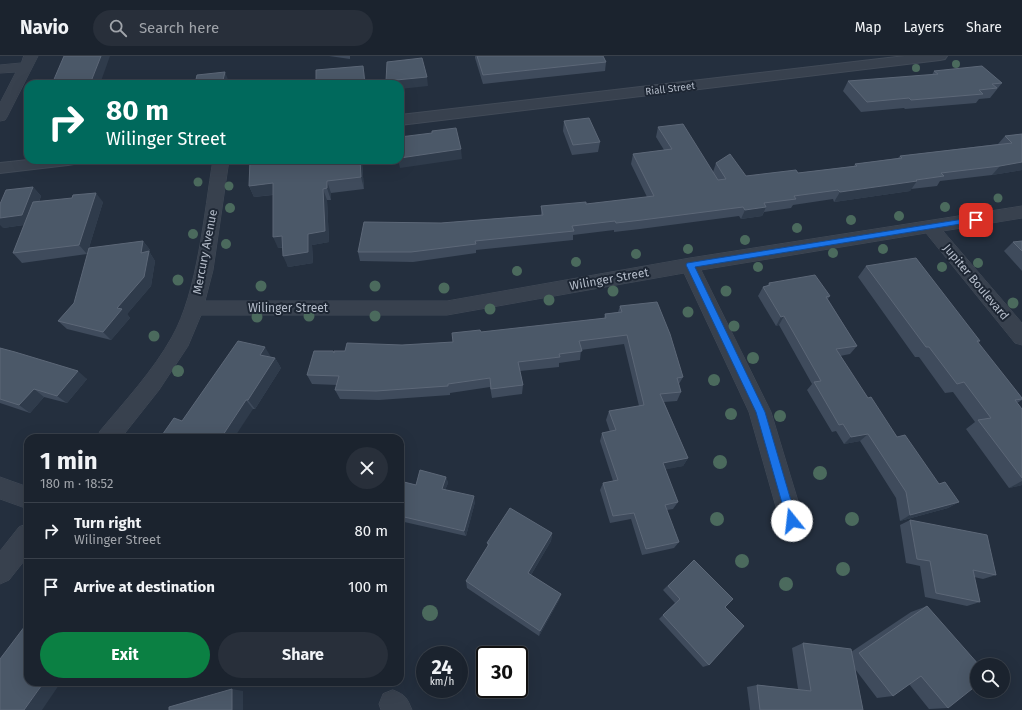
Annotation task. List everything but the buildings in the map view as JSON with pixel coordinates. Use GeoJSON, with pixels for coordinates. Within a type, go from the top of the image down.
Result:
{"type":"FeatureCollection","features":[{"type":"Feature","properties":{"kind":"street","name":"Riall Street"},"geometry":{"type":"LineString","coordinates":[[404,120],[940,56]]}},
{"type":"Feature","properties":{"kind":"street"},"geometry":{"type":"LineString","coordinates":[[0,69],[28,61]]}},
{"type":"Feature","properties":{"kind":"street"},"geometry":{"type":"LineString","coordinates":[[0,117],[28,61]]}},
{"type":"Feature","properties":{"kind":"street"},"geometry":{"type":"LineString","coordinates":[[0,168],[34,164]]}},
{"type":"Feature","properties":{"kind":"street","name":"Mercury Avenue"},"geometry":{"type":"LineString","coordinates":[[111,434],[152,384],[181,340],[194,308],[204,270],[220,164]]}},
{"type":"Feature","properties":{"kind":"street","name":"Wilinger Street"},"geometry":{"type":"LineString","coordinates":[[194,308],[447,308],[690,265],[1022,212]]}},
{"type":"Feature","properties":{"kind":"street","name":"Jupiter Boulevard"},"geometry":{"type":"LineString","coordinates":[[930,227],[1022,337]]}},
{"type":"Feature","properties":{"kind":"street"},"geometry":{"type":"LineString","coordinates":[[690,265],[760,412],[792,521]]}},
{"type":"Feature","properties":{"kind":"street"},"geometry":{"type":"LineString","coordinates":[[0,488],[24,497]]}},
{"type":"Feature","properties":{"kind":"street"},"geometry":{"type":"LineString","coordinates":[[0,570],[24,541]]}},
{"type":"Feature","properties":{"kind":"route"},"geometry":{"type":"LineString","coordinates":[[792,521],[760,412],[690,265],[976,220]]}}]}
